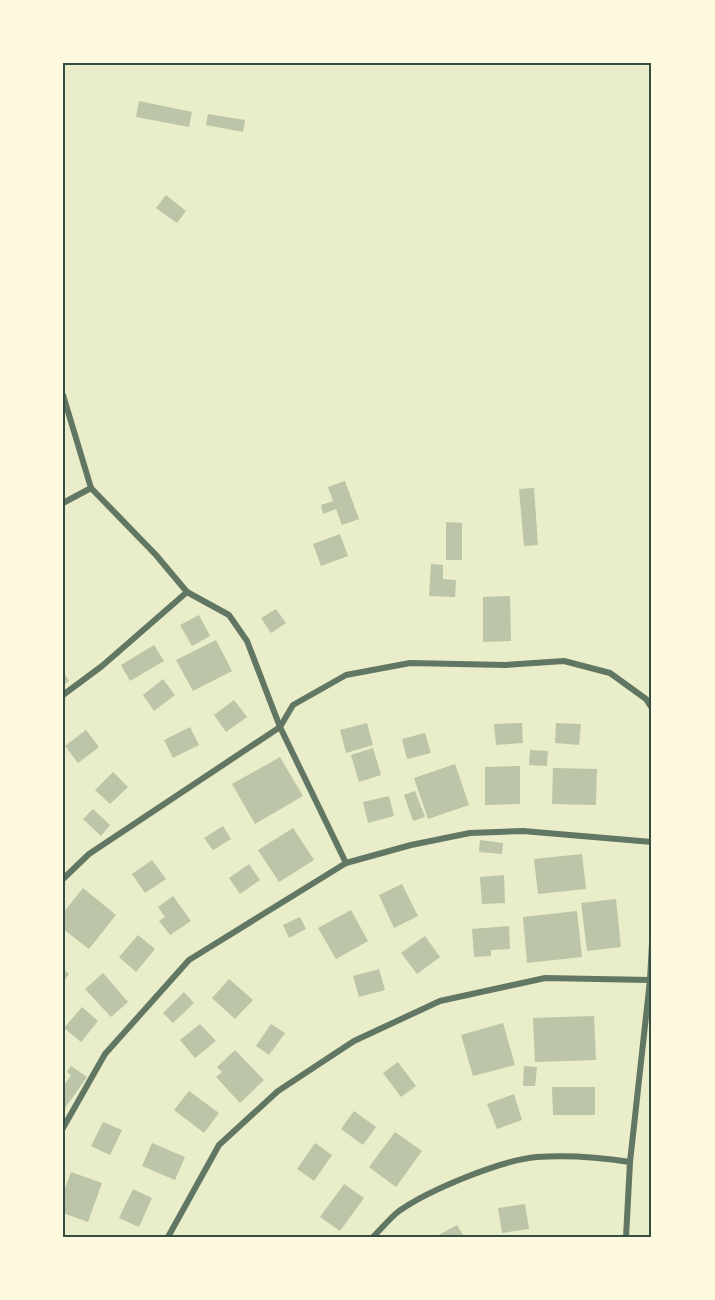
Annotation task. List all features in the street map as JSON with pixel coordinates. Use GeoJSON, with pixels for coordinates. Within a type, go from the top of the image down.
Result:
{"type":"FeatureCollection","features":[{"type":"Feature","properties":{"kind":"street"},"geometry":{"type":"LineString","coordinates":[[63,395],[91,488],[156,555],[187,592],[229,615],[247,640],[280,727],[346,863]]}},
{"type":"Feature","properties":{"kind":"street"},"geometry":{"type":"LineString","coordinates":[[63,503],[91,488]]}},
{"type":"Feature","properties":{"kind":"street"},"geometry":{"type":"LineString","coordinates":[[63,695],[102,666],[187,592]]}},
{"type":"Feature","properties":{"kind":"street"},"geometry":{"type":"LineString","coordinates":[[63,879],[89,854],[280,727],[293,705],[346,675],[410,663],[505,665],[564,661],[610,673],[646,699],[652,708]]}},
{"type":"Feature","properties":{"kind":"street"},"geometry":{"type":"LineString","coordinates":[[63,1128],[105,1054],[189,960],[346,863],[470,832],[523,831],[652,842]]}},
{"type":"Feature","properties":{"kind":"street"},"geometry":{"type":"LineString","coordinates":[[626,1237],[630,1162],[652,943]]}},
{"type":"Feature","properties":{"kind":"street"},"geometry":{"type":"LineString","coordinates":[[168,1237],[219,1145],[278,1091],[354,1041],[440,1001],[545,978],[650,980]]}},
{"type":"Feature","properties":{"kind":"street"},"geometry":{"type":"LineString","coordinates":[[373,1237],[399,1211],[446,1186],[489,1170],[534,1157],[584,1155],[630,1162]]}},
{"type":"Feature","properties":{"kind":"building"},"geometry":{"type":"Polygon","coordinates":[[[139,101],[192,112],[189,127],[136,117],[139,101]]]}},
{"type":"Feature","properties":{"kind":"building"},"geometry":{"type":"Polygon","coordinates":[[[208,114],[245,120],[243,132],[206,125],[208,114]]]}},
{"type":"Feature","properties":{"kind":"building"},"geometry":{"type":"Polygon","coordinates":[[[166,195],[186,211],[177,223],[156,208],[166,195]]]}},
{"type":"Feature","properties":{"kind":"building"},"geometry":{"type":"Polygon","coordinates":[[[345,481],[359,519],[342,525],[336,509],[323,514],[321,505],[333,501],[328,487],[345,481]]]}},
{"type":"Feature","properties":{"kind":"building"},"geometry":{"type":"Polygon","coordinates":[[[534,488],[538,545],[524,546],[519,489],[534,488]]]}},
{"type":"Feature","properties":{"kind":"building"},"geometry":{"type":"Polygon","coordinates":[[[446,522],[462,523],[462,560],[446,560],[446,522]]]}},
{"type":"Feature","properties":{"kind":"building"},"geometry":{"type":"Polygon","coordinates":[[[340,534],[348,556],[321,566],[313,544],[340,534]]]}},
{"type":"Feature","properties":{"kind":"building"},"geometry":{"type":"Polygon","coordinates":[[[431,564],[443,565],[443,579],[456,580],[455,597],[429,596],[431,564]]]}},
{"type":"Feature","properties":{"kind":"building"},"geometry":{"type":"Polygon","coordinates":[[[510,596],[511,641],[483,642],[483,597],[510,596]]]}},
{"type":"Feature","properties":{"kind":"building"},"geometry":{"type":"Polygon","coordinates":[[[276,609],[286,623],[271,633],[261,618],[276,609]]]}},
{"type":"Feature","properties":{"kind":"building"},"geometry":{"type":"Polygon","coordinates":[[[199,615],[210,636],[192,646],[180,625],[199,615]]]}},
{"type":"Feature","properties":{"kind":"building"},"geometry":{"type":"Polygon","coordinates":[[[216,640],[232,671],[193,691],[176,660],[216,640]]]}},
{"type":"Feature","properties":{"kind":"building"},"geometry":{"type":"Polygon","coordinates":[[[154,645],[164,661],[130,681],[121,665],[154,645]]]}},
{"type":"Feature","properties":{"kind":"building"},"geometry":{"type":"Polygon","coordinates":[[[63,671],[69,681],[63,685],[63,671]]]}},
{"type":"Feature","properties":{"kind":"building"},"geometry":{"type":"Polygon","coordinates":[[[163,679],[175,695],[154,711],[143,695],[163,679]]]}},
{"type":"Feature","properties":{"kind":"building"},"geometry":{"type":"Polygon","coordinates":[[[234,700],[247,717],[226,732],[214,715],[234,700]]]}},
{"type":"Feature","properties":{"kind":"building"},"geometry":{"type":"Polygon","coordinates":[[[367,723],[373,745],[346,753],[340,730],[367,723]]]}},
{"type":"Feature","properties":{"kind":"building"},"geometry":{"type":"Polygon","coordinates":[[[522,723],[523,743],[496,745],[494,724],[522,723]]]}},
{"type":"Feature","properties":{"kind":"building"},"geometry":{"type":"Polygon","coordinates":[[[556,723],[581,724],[579,745],[555,743],[556,723]]]}},
{"type":"Feature","properties":{"kind":"building"},"geometry":{"type":"Polygon","coordinates":[[[190,727],[199,745],[173,758],[164,740],[190,727]]]}},
{"type":"Feature","properties":{"kind":"building"},"geometry":{"type":"Polygon","coordinates":[[[86,730],[99,747],[78,763],[65,746],[86,730]]]}},
{"type":"Feature","properties":{"kind":"building"},"geometry":{"type":"Polygon","coordinates":[[[425,733],[431,753],[407,759],[402,739],[425,733]]]}},
{"type":"Feature","properties":{"kind":"building"},"geometry":{"type":"Polygon","coordinates":[[[373,748],[381,775],[359,782],[351,755],[373,748]]]}},
{"type":"Feature","properties":{"kind":"building"},"geometry":{"type":"Polygon","coordinates":[[[530,750],[548,751],[547,766],[529,765],[530,750]]]}},
{"type":"Feature","properties":{"kind":"building"},"geometry":{"type":"Polygon","coordinates":[[[280,757],[303,796],[255,824],[232,784],[280,757]]]}},
{"type":"Feature","properties":{"kind":"building"},"geometry":{"type":"Polygon","coordinates":[[[455,764],[469,805],[428,819],[414,778],[455,764]]]}},
{"type":"Feature","properties":{"kind":"building"},"geometry":{"type":"Polygon","coordinates":[[[520,766],[520,804],[485,805],[485,767],[520,766]]]}},
{"type":"Feature","properties":{"kind":"building"},"geometry":{"type":"Polygon","coordinates":[[[553,768],[597,769],[596,805],[552,804],[553,768]]]}},
{"type":"Feature","properties":{"kind":"building"},"geometry":{"type":"Polygon","coordinates":[[[113,772],[128,787],[110,804],[95,790],[113,772]]]}},
{"type":"Feature","properties":{"kind":"building"},"geometry":{"type":"Polygon","coordinates":[[[415,791],[425,817],[413,821],[404,795],[415,791]]]}},
{"type":"Feature","properties":{"kind":"building"},"geometry":{"type":"Polygon","coordinates":[[[389,796],[394,816],[368,823],[363,802],[389,796]]]}},
{"type":"Feature","properties":{"kind":"building"},"geometry":{"type":"Polygon","coordinates":[[[93,809],[110,825],[101,836],[83,819],[93,809]]]}},
{"type":"Feature","properties":{"kind":"building"},"geometry":{"type":"Polygon","coordinates":[[[223,826],[231,839],[213,850],[204,838],[223,826]]]}},
{"type":"Feature","properties":{"kind":"building"},"geometry":{"type":"Polygon","coordinates":[[[293,828],[314,860],[279,882],[258,850],[293,828]]]}},
{"type":"Feature","properties":{"kind":"building"},"geometry":{"type":"Polygon","coordinates":[[[480,840],[503,843],[502,854],[479,852],[480,840]]]}},
{"type":"Feature","properties":{"kind":"building"},"geometry":{"type":"Polygon","coordinates":[[[582,854],[586,889],[538,894],[534,859],[582,854]]]}},
{"type":"Feature","properties":{"kind":"building"},"geometry":{"type":"Polygon","coordinates":[[[152,860],[166,879],[145,893],[132,874],[152,860]]]}},
{"type":"Feature","properties":{"kind":"building"},"geometry":{"type":"Polygon","coordinates":[[[249,864],[260,880],[240,894],[229,878],[249,864]]]}},
{"type":"Feature","properties":{"kind":"building"},"geometry":{"type":"Polygon","coordinates":[[[504,875],[505,903],[482,904],[480,877],[504,875]]]}},
{"type":"Feature","properties":{"kind":"building"},"geometry":{"type":"Polygon","coordinates":[[[402,884],[418,916],[394,928],[379,895],[402,884]]]}},
{"type":"Feature","properties":{"kind":"building"},"geometry":{"type":"Polygon","coordinates":[[[83,888],[116,915],[89,949],[63,929],[63,913],[83,888]]]}},
{"type":"Feature","properties":{"kind":"building"},"geometry":{"type":"Polygon","coordinates":[[[173,896],[191,921],[170,935],[159,921],[165,917],[158,907],[173,896]]]}},
{"type":"Feature","properties":{"kind":"building"},"geometry":{"type":"Polygon","coordinates":[[[616,899],[621,947],[587,951],[581,903],[616,899]]]}},
{"type":"Feature","properties":{"kind":"building"},"geometry":{"type":"Polygon","coordinates":[[[351,910],[368,941],[336,959],[318,928],[351,910]]]}},
{"type":"Feature","properties":{"kind":"building"},"geometry":{"type":"Polygon","coordinates":[[[577,911],[582,957],[527,963],[523,917],[577,911]]]}},
{"type":"Feature","properties":{"kind":"building"},"geometry":{"type":"Polygon","coordinates":[[[300,917],[306,929],[289,938],[283,925],[300,917]]]}},
{"type":"Feature","properties":{"kind":"building"},"geometry":{"type":"Polygon","coordinates":[[[509,926],[510,949],[491,950],[491,956],[474,957],[472,929],[509,926]]]}},
{"type":"Feature","properties":{"kind":"building"},"geometry":{"type":"Polygon","coordinates":[[[138,935],[155,949],[136,972],[119,957],[138,935]]]}},
{"type":"Feature","properties":{"kind":"building"},"geometry":{"type":"Polygon","coordinates":[[[425,936],[440,957],[417,974],[401,953],[425,936]]]}},
{"type":"Feature","properties":{"kind":"building"},"geometry":{"type":"Polygon","coordinates":[[[63,969],[69,974],[63,982],[63,969]]]}},
{"type":"Feature","properties":{"kind":"building"},"geometry":{"type":"Polygon","coordinates":[[[379,969],[385,990],[359,997],[353,976],[379,969]]]}},
{"type":"Feature","properties":{"kind":"building"},"geometry":{"type":"Polygon","coordinates":[[[103,973],[128,1002],[111,1017],[85,989],[103,973]]]}},
{"type":"Feature","properties":{"kind":"building"},"geometry":{"type":"Polygon","coordinates":[[[229,979],[253,1000],[235,1019],[212,998],[229,979]]]}},
{"type":"Feature","properties":{"kind":"building"},"geometry":{"type":"Polygon","coordinates":[[[184,992],[194,1003],[173,1023],[163,1013],[184,992]]]}},
{"type":"Feature","properties":{"kind":"building"},"geometry":{"type":"Polygon","coordinates":[[[82,1007],[98,1021],[81,1042],[64,1028],[82,1007]]]}},
{"type":"Feature","properties":{"kind":"building"},"geometry":{"type":"Polygon","coordinates":[[[594,1016],[596,1060],[535,1062],[533,1018],[594,1016]]]}},
{"type":"Feature","properties":{"kind":"building"},"geometry":{"type":"Polygon","coordinates":[[[503,1023],[515,1065],[473,1076],[461,1035],[503,1023]]]}},
{"type":"Feature","properties":{"kind":"building"},"geometry":{"type":"Polygon","coordinates":[[[200,1024],[216,1041],[195,1058],[180,1040],[200,1024]]]}},
{"type":"Feature","properties":{"kind":"building"},"geometry":{"type":"Polygon","coordinates":[[[271,1024],[285,1033],[269,1055],[256,1046],[271,1024]]]}},
{"type":"Feature","properties":{"kind":"building"},"geometry":{"type":"Polygon","coordinates":[[[235,1050],[264,1080],[240,1103],[216,1077],[222,1072],[217,1067],[235,1050]]]}},
{"type":"Feature","properties":{"kind":"building"},"geometry":{"type":"Polygon","coordinates":[[[398,1062],[416,1086],[401,1097],[383,1073],[398,1062]]]}},
{"type":"Feature","properties":{"kind":"building"},"geometry":{"type":"Polygon","coordinates":[[[71,1066],[87,1077],[63,1111],[63,1087],[71,1075],[67,1072],[71,1066]]]}},
{"type":"Feature","properties":{"kind":"building"},"geometry":{"type":"Polygon","coordinates":[[[524,1066],[537,1067],[535,1086],[523,1086],[524,1066]]]}},
{"type":"Feature","properties":{"kind":"building"},"geometry":{"type":"Polygon","coordinates":[[[552,1087],[595,1087],[595,1115],[553,1115],[552,1087]]]}},
{"type":"Feature","properties":{"kind":"building"},"geometry":{"type":"Polygon","coordinates":[[[189,1091],[219,1113],[204,1133],[174,1110],[189,1091]]]}},
{"type":"Feature","properties":{"kind":"building"},"geometry":{"type":"Polygon","coordinates":[[[514,1094],[522,1120],[497,1129],[487,1104],[514,1094]]]}},
{"type":"Feature","properties":{"kind":"building"},"geometry":{"type":"Polygon","coordinates":[[[354,1111],[376,1127],[363,1145],[341,1129],[354,1111]]]}},
{"type":"Feature","properties":{"kind":"building"},"geometry":{"type":"Polygon","coordinates":[[[103,1122],[122,1130],[110,1155],[91,1146],[103,1122]]]}},
{"type":"Feature","properties":{"kind":"building"},"geometry":{"type":"Polygon","coordinates":[[[395,1132],[422,1151],[396,1187],[369,1167],[395,1132]]]}},
{"type":"Feature","properties":{"kind":"building"},"geometry":{"type":"Polygon","coordinates":[[[152,1143],[185,1157],[175,1180],[142,1166],[152,1143]]]}},
{"type":"Feature","properties":{"kind":"building"},"geometry":{"type":"Polygon","coordinates":[[[315,1143],[332,1155],[314,1181],[297,1169],[315,1143]]]}},
{"type":"Feature","properties":{"kind":"building"},"geometry":{"type":"Polygon","coordinates":[[[71,1172],[102,1183],[88,1222],[63,1213],[63,1194],[71,1172]]]}},
{"type":"Feature","properties":{"kind":"building"},"geometry":{"type":"Polygon","coordinates":[[[344,1184],[364,1198],[340,1231],[320,1217],[344,1184]]]}},
{"type":"Feature","properties":{"kind":"building"},"geometry":{"type":"Polygon","coordinates":[[[133,1189],[152,1198],[139,1227],[119,1218],[133,1189]]]}},
{"type":"Feature","properties":{"kind":"building"},"geometry":{"type":"Polygon","coordinates":[[[525,1204],[529,1229],[502,1233],[498,1208],[525,1204]]]}},
{"type":"Feature","properties":{"kind":"building"},"geometry":{"type":"Polygon","coordinates":[[[457,1225],[464,1237],[435,1237],[457,1225]]]}}]}
